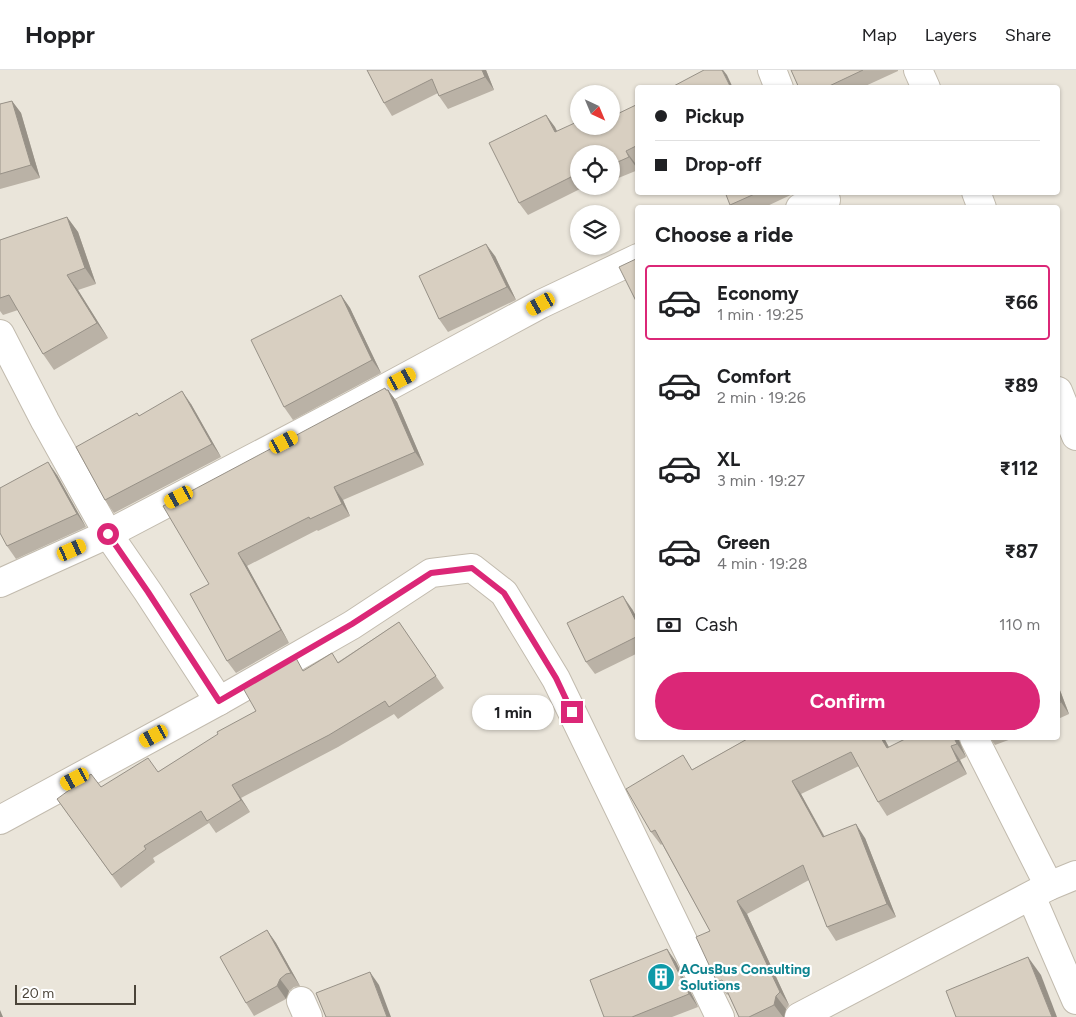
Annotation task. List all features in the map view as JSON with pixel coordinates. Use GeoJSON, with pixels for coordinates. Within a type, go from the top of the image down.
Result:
{"type":"FeatureCollection","features":[{"type":"Feature","properties":{"kind":"street"},"geometry":{"type":"LineString","coordinates":[[772,70],[778,85]]}},
{"type":"Feature","properties":{"kind":"street"},"geometry":{"type":"LineString","coordinates":[[918,70],[925,85]]}},
{"type":"Feature","properties":{"kind":"street"},"geometry":{"type":"LineString","coordinates":[[809,205],[825,200]]}},
{"type":"Feature","properties":{"kind":"street"},"geometry":{"type":"LineString","coordinates":[[0,583],[108,534],[541,304],[635,259]]}},
{"type":"Feature","properties":{"kind":"street"},"geometry":{"type":"LineString","coordinates":[[0,334],[45,421],[108,534],[219,701]]}},
{"type":"Feature","properties":{"kind":"street"},"geometry":{"type":"LineString","coordinates":[[1060,396],[1076,436]]}},
{"type":"Feature","properties":{"kind":"street"},"geometry":{"type":"LineString","coordinates":[[0,820],[219,701],[352,624],[431,573],[472,568],[504,593],[556,678],[720,1017]]}},
{"type":"Feature","properties":{"kind":"street"},"geometry":{"type":"LineString","coordinates":[[975,740],[1040,891],[1076,1000]]}},
{"type":"Feature","properties":{"kind":"street"},"geometry":{"type":"LineString","coordinates":[[799,1017],[1040,891],[1076,875]]}},
{"type":"Feature","properties":{"kind":"shaded area"},"geometry":{"type":"Polygon","coordinates":[[[0,70],[1076,70],[1076,1017],[0,1017],[0,70]]]}},
{"type":"Feature","properties":{"kind":"building"},"geometry":{"type":"Polygon","coordinates":[[[367,70],[482,70],[485,77],[439,96],[432,79],[384,103],[367,70]]]}},
{"type":"Feature","properties":{"kind":"building"},"geometry":{"type":"Polygon","coordinates":[[[704,70],[722,70],[730,85],[676,85],[704,70]]]}},
{"type":"Feature","properties":{"kind":"building"},"geometry":{"type":"Polygon","coordinates":[[[791,70],[863,70],[831,85],[798,85],[791,70]]]}},
{"type":"Feature","properties":{"kind":"building"},"geometry":{"type":"Polygon","coordinates":[[[12,101],[31,165],[0,174],[0,104],[12,101]]]}},
{"type":"Feature","properties":{"kind":"building"},"geometry":{"type":"Polygon","coordinates":[[[635,105],[635,146],[626,151],[629,157],[620,161],[620,145],[570,145],[570,178],[519,203],[489,143],[546,115],[555,132],[570,125],[570,135],[620,135],[620,113],[635,105]]]}},
{"type":"Feature","properties":{"kind":"building"},"geometry":{"type":"Polygon","coordinates":[[[726,195],[752,195],[730,205],[726,195]]]}},
{"type":"Feature","properties":{"kind":"building"},"geometry":{"type":"Polygon","coordinates":[[[67,217],[85,268],[67,275],[97,323],[43,354],[9,295],[0,298],[0,240],[67,217]]]}},
{"type":"Feature","properties":{"kind":"building"},"geometry":{"type":"Polygon","coordinates":[[[486,244],[507,287],[439,319],[419,276],[486,244]]]}},
{"type":"Feature","properties":{"kind":"building"},"geometry":{"type":"Polygon","coordinates":[[[635,259],[635,299],[619,267],[635,259]]]}},
{"type":"Feature","properties":{"kind":"building"},"geometry":{"type":"Polygon","coordinates":[[[341,295],[372,360],[284,407],[251,340],[341,295]]]}},
{"type":"Feature","properties":{"kind":"building"},"geometry":{"type":"Polygon","coordinates":[[[385,388],[388,390],[415,452],[334,487],[342,504],[310,519],[309,517],[238,553],[281,630],[227,661],[190,594],[209,584],[163,506],[385,388]]]}},
{"type":"Feature","properties":{"kind":"building"},"geometry":{"type":"Polygon","coordinates":[[[182,391],[212,444],[105,500],[76,447],[137,413],[139,416],[182,391]]]}},
{"type":"Feature","properties":{"kind":"building"},"geometry":{"type":"Polygon","coordinates":[[[48,462],[77,514],[7,546],[0,533],[0,488],[48,462]]]}},
{"type":"Feature","properties":{"kind":"building"},"geometry":{"type":"Polygon","coordinates":[[[623,596],[635,619],[635,638],[586,662],[567,623],[623,596]]]}},
{"type":"Feature","properties":{"kind":"building"},"geometry":{"type":"Polygon","coordinates":[[[399,622],[436,676],[389,707],[385,701],[329,735],[232,785],[241,800],[207,821],[201,811],[144,846],[146,849],[112,875],[57,799],[91,774],[101,787],[148,758],[158,772],[218,734],[217,732],[256,711],[243,688],[296,658],[303,671],[332,653],[338,663],[399,622]]]}},
{"type":"Feature","properties":{"kind":"building"},"geometry":{"type":"Polygon","coordinates":[[[745,740],[882,740],[887,748],[903,740],[955,740],[957,744],[951,746],[958,761],[878,802],[851,752],[792,781],[823,837],[856,824],[887,904],[827,927],[803,865],[737,901],[780,992],[776,996],[774,1005],[749,1017],[739,1017],[722,980],[717,982],[696,937],[710,931],[655,830],[651,832],[626,789],[683,755],[692,770],[745,740]]]}},
{"type":"Feature","properties":{"kind":"building"},"geometry":{"type":"Polygon","coordinates":[[[267,930],[291,973],[286,974],[280,979],[277,986],[246,1003],[220,957],[267,930]]]}},
{"type":"Feature","properties":{"kind":"building","name":"ACusBus Consulting Solutions"},"geometry":{"type":"Polygon","coordinates":[[[667,949],[689,994],[632,1017],[604,1017],[590,980],[667,949]]]}},
{"type":"Feature","properties":{"kind":"building"},"geometry":{"type":"Polygon","coordinates":[[[1028,957],[1052,1017],[956,1017],[946,991],[1028,957]]]}},
{"type":"Feature","properties":{"kind":"building"},"geometry":{"type":"Polygon","coordinates":[[[370,972],[387,1017],[326,1017],[316,993],[370,972]]]}},
{"type":"Feature","properties":{"kind":"place","name":"ACusBus Consulting Solutions"},"geometry":{"type":"Point","coordinates":[661,977]}},
{"type":"Feature","properties":{"kind":"route"},"geometry":{"type":"LineString","coordinates":[[108,534],[219,701],[352,624],[431,573],[472,568],[504,593],[556,678],[572,712]]}}]}
